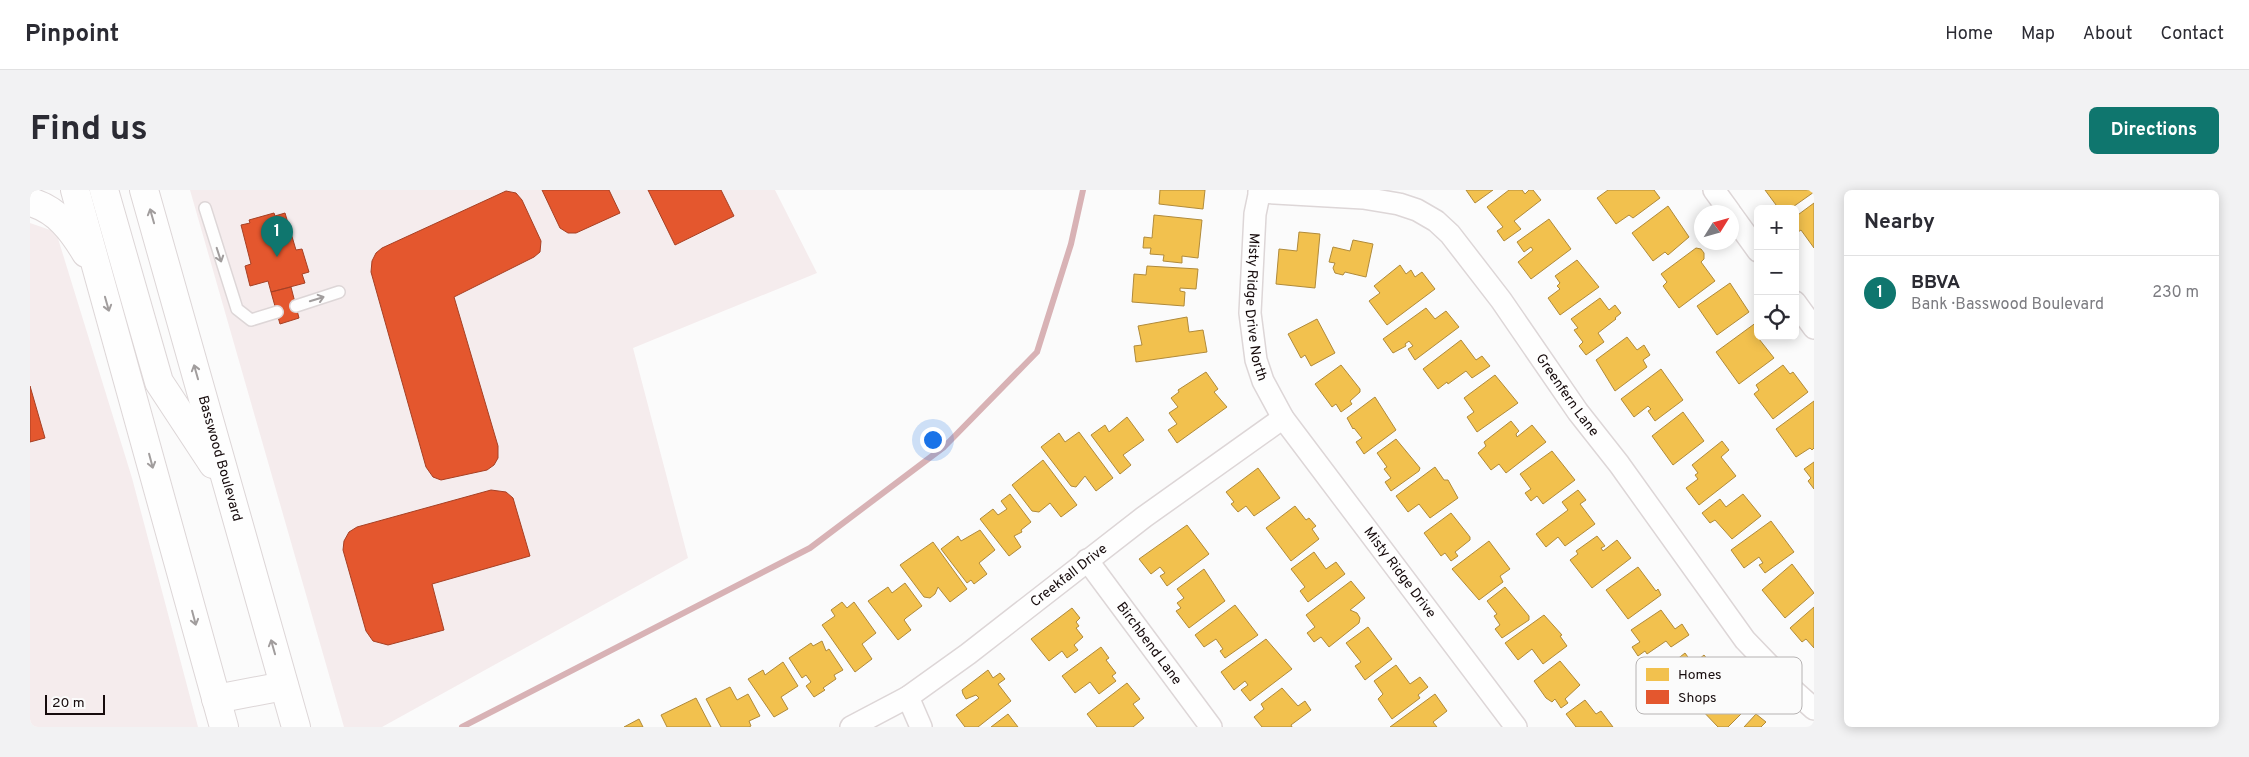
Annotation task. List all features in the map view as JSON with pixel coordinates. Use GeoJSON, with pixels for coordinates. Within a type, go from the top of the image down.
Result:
{"type":"FeatureCollection","features":[{"type":"Feature","properties":{"kind":"main road"},"geometry":{"type":"LineString","coordinates":[[76,190],[224,727]]}},
{"type":"Feature","properties":{"kind":"main road"},"geometry":{"type":"LineString","coordinates":[[104,190],[159,382],[228,486]]}},
{"type":"Feature","properties":{"kind":"main road","name":"Basswood Boulevard"},"geometry":{"type":"LineString","coordinates":[[144,190],[296,727]]}},
{"type":"Feature","properties":{"kind":"main road"},"geometry":{"type":"LineString","coordinates":[[30,202],[52,211],[73,232],[99,276]]}},
{"type":"Feature","properties":{"kind":"main road"},"geometry":{"type":"LineString","coordinates":[[216,699],[284,686]]}},
{"type":"Feature","properties":{"kind":"street"},"geometry":{"type":"LineString","coordinates":[[1714,190],[1725,205]]}},
{"type":"Feature","properties":{"kind":"street","name":"Misty Ridge Drive North"},"geometry":{"type":"LineString","coordinates":[[1259,191],[1255,214],[1250,312],[1256,360],[1283,418]]}},
{"type":"Feature","properties":{"kind":"street","name":"Greenfern Lane"},"geometry":{"type":"LineString","coordinates":[[1259,191],[1363,198],[1399,204],[1417,210],[1436,221],[1450,234],[1501,300],[1578,412],[1619,464],[1745,640],[1761,657]]}},
{"type":"Feature","properties":{"kind":"street"},"geometry":{"type":"LineString","coordinates":[[1739,225],[1757,250]]}},
{"type":"Feature","properties":{"kind":"street"},"geometry":{"type":"LineString","coordinates":[[1799,307],[1814,328]]}},
{"type":"Feature","properties":{"kind":"street","name":"Creekfall Drive"},"geometry":{"type":"LineString","coordinates":[[851,727],[908,697],[968,654],[1087,560],[1283,418]]}},
{"type":"Feature","properties":{"kind":"street","name":"Misty Ridge Drive"},"geometry":{"type":"LineString","coordinates":[[1283,418],[1516,727]]}},
{"type":"Feature","properties":{"kind":"street","name":"Birchbend Lane"},"geometry":{"type":"LineString","coordinates":[[1087,560],[1211,727]]}},
{"type":"Feature","properties":{"kind":"street"},"geometry":{"type":"LineString","coordinates":[[908,697],[921,727]]}},
{"type":"Feature","properties":{"kind":"street","name":"Greenfern Lane"},"geometry":{"type":"LineString","coordinates":[[1802,698],[1814,709]]}},
{"type":"Feature","properties":{"kind":"lane"},"geometry":{"type":"LineString","coordinates":[[205,208],[237,309],[251,320],[277,312]]}},
{"type":"Feature","properties":{"kind":"lane"},"geometry":{"type":"LineString","coordinates":[[296,306],[339,292]]}},
{"type":"Feature","properties":{"kind":"shaded area"},"geometry":{"type":"Polygon","coordinates":[[[190,190],[775,190],[817,273],[633,348],[688,558],[382,727],[344,727],[190,190]]]}},
{"type":"Feature","properties":{"kind":"shaded area"},"geometry":{"type":"Polygon","coordinates":[[[30,223],[56,232],[132,478],[198,727],[30,727],[30,223]]]}},
{"type":"Feature","properties":{"kind":"building: Homes"},"geometry":{"type":"Polygon","coordinates":[[[1160,190],[1205,190],[1203,209],[1159,204],[1160,190]]]}},
{"type":"Feature","properties":{"kind":"building: Homes"},"geometry":{"type":"Polygon","coordinates":[[[1466,190],[1493,190],[1475,203],[1466,190]]]}},
{"type":"Feature","properties":{"kind":"building: Homes"},"geometry":{"type":"Polygon","coordinates":[[[1509,190],[1522,190],[1525,194],[1529,190],[1533,190],[1541,200],[1514,221],[1521,229],[1504,241],[1497,231],[1503,227],[1487,207],[1509,190]]]}},
{"type":"Feature","properties":{"kind":"building: Homes"},"geometry":{"type":"Polygon","coordinates":[[[1608,190],[1654,190],[1660,198],[1633,218],[1629,215],[1616,224],[1597,198],[1608,190]]]}},
{"type":"Feature","properties":{"kind":"building: Homes"},"geometry":{"type":"Polygon","coordinates":[[[1765,190],[1814,190],[1814,192],[1796,205],[1776,205],[1765,190]]]}},
{"type":"Feature","properties":{"kind":"building: Homes"},"geometry":{"type":"Polygon","coordinates":[[[1814,203],[1814,248],[1801,230],[1799,231],[1799,214],[1814,203]]]}},
{"type":"Feature","properties":{"kind":"building: Homes"},"geometry":{"type":"Polygon","coordinates":[[[1668,206],[1689,237],[1668,255],[1665,252],[1653,261],[1632,233],[1668,206]]]}},
{"type":"Feature","properties":{"kind":"building: Homes"},"geometry":{"type":"Polygon","coordinates":[[[1154,215],[1202,220],[1198,258],[1182,256],[1182,263],[1163,261],[1164,255],[1150,254],[1151,248],[1143,248],[1144,237],[1152,238],[1154,215]]]}},
{"type":"Feature","properties":{"kind":"building: Homes"},"geometry":{"type":"Polygon","coordinates":[[[1549,219],[1571,249],[1531,279],[1518,262],[1533,250],[1531,247],[1524,252],[1517,242],[1549,219]]]}},
{"type":"Feature","properties":{"kind":"building: Homes"},"geometry":{"type":"Polygon","coordinates":[[[1299,232],[1320,234],[1315,288],[1276,284],[1279,249],[1297,251],[1299,232]]]}},
{"type":"Feature","properties":{"kind":"building: Homes"},"geometry":{"type":"Polygon","coordinates":[[[1353,240],[1373,244],[1366,277],[1345,272],[1343,275],[1335,273],[1333,268],[1335,263],[1329,262],[1333,247],[1350,251],[1353,240]]]}},
{"type":"Feature","properties":{"kind":"building: Homes"},"geometry":{"type":"Polygon","coordinates":[[[1694,249],[1702,250],[1704,259],[1701,262],[1715,281],[1679,308],[1663,286],[1667,282],[1661,274],[1694,249]]]}},
{"type":"Feature","properties":{"kind":"building: Homes"},"geometry":{"type":"Polygon","coordinates":[[[1577,260],[1599,287],[1560,315],[1548,298],[1560,289],[1557,286],[1560,283],[1555,276],[1577,260]]]}},
{"type":"Feature","properties":{"kind":"building: Homes"},"geometry":{"type":"Polygon","coordinates":[[[1400,265],[1406,274],[1411,270],[1415,277],[1422,272],[1435,289],[1387,325],[1369,301],[1380,293],[1374,286],[1400,265]]]}},
{"type":"Feature","properties":{"kind":"building: Homes"},"geometry":{"type":"Polygon","coordinates":[[[1147,266],[1198,269],[1196,289],[1180,288],[1180,291],[1185,292],[1184,306],[1132,302],[1134,274],[1146,275],[1147,266]]]}},
{"type":"Feature","properties":{"kind":"building: Homes"},"geometry":{"type":"Polygon","coordinates":[[[1730,283],[1749,312],[1717,335],[1697,306],[1730,283]]]}},
{"type":"Feature","properties":{"kind":"building: Homes"},"geometry":{"type":"Polygon","coordinates":[[[1600,298],[1609,310],[1615,305],[1621,313],[1598,333],[1604,342],[1586,355],[1579,346],[1583,342],[1574,330],[1578,328],[1571,319],[1600,298]]]}},
{"type":"Feature","properties":{"kind":"building: Homes"},"geometry":{"type":"Polygon","coordinates":[[[1426,308],[1435,319],[1446,311],[1459,327],[1415,360],[1408,349],[1413,346],[1409,341],[1405,344],[1406,346],[1393,353],[1383,339],[1426,308]]]}},
{"type":"Feature","properties":{"kind":"building: Homes"},"geometry":{"type":"Polygon","coordinates":[[[1187,317],[1189,332],[1203,330],[1207,352],[1136,362],[1134,346],[1142,345],[1138,326],[1187,317]]]}},
{"type":"Feature","properties":{"kind":"building: Homes"},"geometry":{"type":"Polygon","coordinates":[[[1317,319],[1335,353],[1311,366],[1305,355],[1301,358],[1288,334],[1317,319]]]}},
{"type":"Feature","properties":{"kind":"building: Homes"},"geometry":{"type":"Polygon","coordinates":[[[1754,324],[1754,340],[1760,340],[1774,358],[1739,384],[1716,352],[1754,324]]]}},
{"type":"Feature","properties":{"kind":"building: Homes"},"geometry":{"type":"Polygon","coordinates":[[[1627,337],[1637,350],[1644,345],[1650,355],[1643,360],[1647,367],[1615,391],[1596,360],[1627,337]]]}},
{"type":"Feature","properties":{"kind":"building: Homes"},"geometry":{"type":"Polygon","coordinates":[[[1461,340],[1476,360],[1482,356],[1490,366],[1472,378],[1466,371],[1438,389],[1423,369],[1461,340]]]}},
{"type":"Feature","properties":{"kind":"building: Homes"},"geometry":{"type":"Polygon","coordinates":[[[1341,365],[1360,389],[1360,392],[1350,401],[1352,404],[1341,412],[1336,404],[1332,407],[1315,384],[1341,365]]]}},
{"type":"Feature","properties":{"kind":"building: Homes"},"geometry":{"type":"Polygon","coordinates":[[[1783,365],[1790,374],[1793,372],[1808,392],[1773,419],[1754,394],[1759,390],[1756,385],[1783,365]]]}},
{"type":"Feature","properties":{"kind":"building: Homes"},"geometry":{"type":"Polygon","coordinates":[[[1661,369],[1683,400],[1655,421],[1648,411],[1651,409],[1648,406],[1634,417],[1621,399],[1661,369]]]}},
{"type":"Feature","properties":{"kind":"building: Homes"},"geometry":{"type":"Polygon","coordinates":[[[1206,372],[1218,389],[1214,392],[1227,407],[1177,443],[1168,430],[1177,424],[1169,413],[1178,407],[1171,398],[1179,392],[1178,390],[1206,372]]]}},
{"type":"Feature","properties":{"kind":"building: Homes"},"geometry":{"type":"Polygon","coordinates":[[[1495,375],[1518,403],[1477,432],[1467,417],[1474,412],[1464,398],[1495,375]]]}},
{"type":"Feature","properties":{"kind":"building: Homes"},"geometry":{"type":"Polygon","coordinates":[[[1375,397],[1396,430],[1364,454],[1356,442],[1362,438],[1353,429],[1347,418],[1375,397]]]}},
{"type":"Feature","properties":{"kind":"building: Homes"},"geometry":{"type":"Polygon","coordinates":[[[1814,401],[1814,448],[1812,450],[1810,448],[1796,457],[1776,429],[1814,401]]]}},
{"type":"Feature","properties":{"kind":"building: Homes"},"geometry":{"type":"Polygon","coordinates":[[[1683,412],[1704,441],[1673,465],[1652,436],[1683,412]]]}},
{"type":"Feature","properties":{"kind":"building: Homes"},"geometry":{"type":"Polygon","coordinates":[[[1127,417],[1144,440],[1123,455],[1131,465],[1120,474],[1091,435],[1105,425],[1109,432],[1127,417]]]}},
{"type":"Feature","properties":{"kind":"building: Homes"},"geometry":{"type":"Polygon","coordinates":[[[1511,421],[1519,431],[1516,434],[1517,437],[1532,425],[1546,442],[1506,473],[1499,464],[1491,470],[1478,453],[1486,446],[1484,442],[1511,421]]]}},
{"type":"Feature","properties":{"kind":"building: Homes"},"geometry":{"type":"Polygon","coordinates":[[[1079,432],[1113,478],[1096,491],[1085,476],[1076,487],[1071,486],[1041,447],[1059,433],[1065,442],[1079,432]]]}},
{"type":"Feature","properties":{"kind":"building: Homes"},"geometry":{"type":"Polygon","coordinates":[[[1396,439],[1420,468],[1419,471],[1391,491],[1385,482],[1391,478],[1384,469],[1387,467],[1377,453],[1396,439]]]}},
{"type":"Feature","properties":{"kind":"building: Homes"},"geometry":{"type":"Polygon","coordinates":[[[1722,441],[1729,450],[1721,457],[1736,476],[1699,505],[1686,488],[1698,479],[1695,475],[1698,473],[1692,465],[1722,441]]]}},
{"type":"Feature","properties":{"kind":"building: Homes"},"geometry":{"type":"Polygon","coordinates":[[[1552,451],[1575,480],[1543,504],[1537,496],[1531,501],[1525,493],[1531,489],[1520,474],[1552,451]]]}},
{"type":"Feature","properties":{"kind":"building: Homes"},"geometry":{"type":"Polygon","coordinates":[[[1043,460],[1077,505],[1061,517],[1050,503],[1039,512],[1032,511],[1012,485],[1043,460]]]}},
{"type":"Feature","properties":{"kind":"building: Homes"},"geometry":{"type":"Polygon","coordinates":[[[1814,462],[1814,489],[1808,481],[1811,478],[1804,469],[1814,462]]]}},
{"type":"Feature","properties":{"kind":"building: Homes"},"geometry":{"type":"Polygon","coordinates":[[[1435,467],[1444,480],[1448,480],[1458,498],[1430,518],[1419,504],[1408,512],[1396,496],[1435,467]]]}},
{"type":"Feature","properties":{"kind":"building: Homes"},"geometry":{"type":"Polygon","coordinates":[[[1258,468],[1280,498],[1254,516],[1246,506],[1238,512],[1231,504],[1234,502],[1226,492],[1258,468]]]}},
{"type":"Feature","properties":{"kind":"building: Homes"},"geometry":{"type":"Polygon","coordinates":[[[1578,490],[1586,500],[1580,504],[1595,524],[1565,546],[1558,537],[1546,547],[1536,534],[1568,510],[1562,502],[1578,490]]]}},
{"type":"Feature","properties":{"kind":"building: Homes"},"geometry":{"type":"Polygon","coordinates":[[[1010,494],[1031,522],[1021,530],[1022,532],[1014,536],[1021,547],[1009,556],[980,519],[993,509],[998,515],[1007,509],[1001,501],[1010,494]]]}},
{"type":"Feature","properties":{"kind":"building: Homes"},"geometry":{"type":"Polygon","coordinates":[[[1743,494],[1761,516],[1732,539],[1715,520],[1710,523],[1702,513],[1720,499],[1726,507],[1743,494]]]}},
{"type":"Feature","properties":{"kind":"building: Homes"},"geometry":{"type":"Polygon","coordinates":[[[1295,506],[1306,520],[1309,518],[1316,526],[1312,529],[1319,539],[1291,561],[1266,528],[1295,506]]]}},
{"type":"Feature","properties":{"kind":"building: Homes"},"geometry":{"type":"Polygon","coordinates":[[[1451,513],[1470,537],[1470,540],[1455,552],[1458,556],[1451,561],[1445,553],[1441,556],[1424,533],[1451,513]]]}},
{"type":"Feature","properties":{"kind":"building: Homes"},"geometry":{"type":"Polygon","coordinates":[[[1771,521],[1794,552],[1765,573],[1759,565],[1763,563],[1759,557],[1744,568],[1731,550],[1771,521]]]}},
{"type":"Feature","properties":{"kind":"building: Homes"},"geometry":{"type":"Polygon","coordinates":[[[1187,525],[1209,554],[1167,586],[1160,576],[1165,573],[1160,567],[1151,574],[1139,559],[1187,525]]]}},
{"type":"Feature","properties":{"kind":"building: Homes"},"geometry":{"type":"Polygon","coordinates":[[[980,530],[995,550],[979,563],[987,574],[974,584],[971,580],[967,583],[941,549],[958,536],[961,541],[980,530]]]}},
{"type":"Feature","properties":{"kind":"building: Homes"},"geometry":{"type":"Polygon","coordinates":[[[1597,536],[1605,546],[1601,548],[1603,551],[1617,540],[1631,558],[1592,588],[1570,560],[1578,554],[1576,551],[1597,536]]]}},
{"type":"Feature","properties":{"kind":"building: Homes"},"geometry":{"type":"Polygon","coordinates":[[[1489,541],[1510,569],[1500,576],[1503,582],[1479,600],[1452,569],[1489,541]]]}},
{"type":"Feature","properties":{"kind":"building: Homes"},"geometry":{"type":"Polygon","coordinates":[[[933,542],[967,589],[950,602],[938,587],[935,594],[930,598],[924,597],[900,565],[933,542]]]}},
{"type":"Feature","properties":{"kind":"building: Homes"},"geometry":{"type":"Polygon","coordinates":[[[1314,552],[1326,569],[1336,562],[1345,574],[1308,602],[1300,591],[1305,587],[1291,569],[1314,552]]]}},
{"type":"Feature","properties":{"kind":"building: Homes"},"geometry":{"type":"Polygon","coordinates":[[[1792,564],[1814,593],[1785,618],[1762,590],[1792,564]]]}},
{"type":"Feature","properties":{"kind":"building: Homes"},"geometry":{"type":"Polygon","coordinates":[[[1638,567],[1661,595],[1628,619],[1606,590],[1638,567]]]}},
{"type":"Feature","properties":{"kind":"building: Homes"},"geometry":{"type":"Polygon","coordinates":[[[1204,569],[1225,601],[1189,628],[1176,611],[1181,608],[1177,603],[1184,598],[1177,589],[1204,569]]]}},
{"type":"Feature","properties":{"kind":"building: Homes"},"geometry":{"type":"Polygon","coordinates":[[[1351,581],[1365,598],[1350,610],[1357,613],[1360,618],[1359,623],[1329,647],[1321,637],[1314,642],[1307,633],[1315,627],[1306,615],[1351,581]]]}},
{"type":"Feature","properties":{"kind":"building: Homes"},"geometry":{"type":"Polygon","coordinates":[[[905,583],[922,606],[904,620],[911,630],[898,640],[868,601],[888,587],[892,593],[905,583]]]}},
{"type":"Feature","properties":{"kind":"building: Homes"},"geometry":{"type":"Polygon","coordinates":[[[1505,587],[1529,616],[1529,620],[1502,638],[1495,629],[1500,625],[1494,616],[1497,614],[1487,601],[1505,587]]]}},
{"type":"Feature","properties":{"kind":"building: Homes"},"geometry":{"type":"Polygon","coordinates":[[[842,602],[847,608],[854,602],[876,633],[862,644],[872,659],[855,672],[822,625],[835,616],[831,610],[842,602]]]}},
{"type":"Feature","properties":{"kind":"building: Homes"},"geometry":{"type":"Polygon","coordinates":[[[1235,605],[1258,635],[1225,658],[1220,651],[1223,649],[1216,639],[1204,647],[1195,635],[1235,605]]]}},
{"type":"Feature","properties":{"kind":"building: Homes"},"geometry":{"type":"Polygon","coordinates":[[[1814,607],[1814,648],[1806,639],[1802,642],[1790,628],[1814,607]]]}},
{"type":"Feature","properties":{"kind":"building: Homes"},"geometry":{"type":"Polygon","coordinates":[[[1072,608],[1080,618],[1076,622],[1079,626],[1076,628],[1083,637],[1074,645],[1078,650],[1067,658],[1062,651],[1049,661],[1031,639],[1072,608]]]}},
{"type":"Feature","properties":{"kind":"building: Homes"},"geometry":{"type":"Polygon","coordinates":[[[1661,610],[1675,629],[1682,624],[1689,635],[1671,647],[1666,641],[1647,654],[1645,651],[1638,656],[1632,647],[1640,642],[1631,630],[1661,610]]]}},
{"type":"Feature","properties":{"kind":"building: Homes"},"geometry":{"type":"Polygon","coordinates":[[[1544,615],[1562,635],[1560,636],[1567,646],[1543,664],[1532,649],[1518,660],[1505,643],[1544,615]]]}},
{"type":"Feature","properties":{"kind":"building: Homes"},"geometry":{"type":"Polygon","coordinates":[[[1368,627],[1392,659],[1365,680],[1355,666],[1361,662],[1346,643],[1368,627]]]}},
{"type":"Feature","properties":{"kind":"building: Homes"},"geometry":{"type":"Polygon","coordinates":[[[1266,639],[1292,669],[1250,701],[1241,690],[1248,685],[1245,681],[1234,690],[1221,672],[1266,639]]]}},
{"type":"Feature","properties":{"kind":"building: Homes"},"geometry":{"type":"Polygon","coordinates":[[[822,641],[826,651],[829,649],[843,670],[834,675],[836,679],[823,688],[825,690],[814,697],[806,686],[811,682],[806,675],[802,678],[789,658],[811,643],[813,646],[822,641]]]}},
{"type":"Feature","properties":{"kind":"building: Homes"},"geometry":{"type":"Polygon","coordinates":[[[1101,647],[1109,658],[1106,660],[1116,673],[1112,676],[1116,681],[1099,694],[1090,682],[1075,693],[1062,676],[1101,647]]]}},
{"type":"Feature","properties":{"kind":"building: Homes"},"geometry":{"type":"Polygon","coordinates":[[[1685,653],[1688,657],[1680,657],[1685,653]]]}},
{"type":"Feature","properties":{"kind":"building: Homes"},"geometry":{"type":"Polygon","coordinates":[[[1560,661],[1580,685],[1565,699],[1568,703],[1561,708],[1555,699],[1552,702],[1546,698],[1534,681],[1560,661]]]}},
{"type":"Feature","properties":{"kind":"building: Homes"},"geometry":{"type":"Polygon","coordinates":[[[783,662],[798,686],[781,697],[788,709],[774,717],[748,679],[763,670],[765,675],[783,662]]]}},
{"type":"Feature","properties":{"kind":"building: Homes"},"geometry":{"type":"Polygon","coordinates":[[[1396,665],[1410,684],[1420,677],[1428,687],[1418,695],[1420,698],[1392,719],[1378,699],[1383,694],[1374,681],[1396,665]]]}},
{"type":"Feature","properties":{"kind":"building: Homes"},"geometry":{"type":"Polygon","coordinates":[[[988,670],[993,678],[1000,673],[1005,679],[998,684],[1011,701],[978,727],[965,727],[956,715],[979,698],[976,695],[966,699],[962,690],[988,670]]]}},
{"type":"Feature","properties":{"kind":"building: Homes"},"geometry":{"type":"Polygon","coordinates":[[[1127,683],[1140,699],[1133,704],[1144,718],[1133,727],[1097,727],[1087,714],[1127,683]]]}},
{"type":"Feature","properties":{"kind":"building: Homes"},"geometry":{"type":"Polygon","coordinates":[[[730,687],[737,700],[748,694],[760,716],[749,721],[751,726],[721,727],[706,699],[730,687]]]}},
{"type":"Feature","properties":{"kind":"building: Homes"},"geometry":{"type":"Polygon","coordinates":[[[1282,688],[1298,706],[1305,701],[1311,710],[1291,725],[1292,727],[1262,727],[1254,717],[1264,709],[1261,704],[1282,688]]]}},
{"type":"Feature","properties":{"kind":"building: Homes"},"geometry":{"type":"Polygon","coordinates":[[[1435,694],[1447,711],[1433,722],[1437,727],[1390,727],[1435,694]]]}},
{"type":"Feature","properties":{"kind":"building: Homes"},"geometry":{"type":"Polygon","coordinates":[[[696,698],[711,727],[667,727],[661,715],[696,698]]]}},
{"type":"Feature","properties":{"kind":"building: Homes"},"geometry":{"type":"Polygon","coordinates":[[[1585,700],[1596,714],[1601,711],[1613,727],[1576,727],[1566,714],[1585,700]]]}},
{"type":"Feature","properties":{"kind":"building: Homes"},"geometry":{"type":"Polygon","coordinates":[[[1008,714],[1018,727],[991,727],[1008,714]]]}},
{"type":"Feature","properties":{"kind":"building: Homes"},"geometry":{"type":"Polygon","coordinates":[[[1706,714],[1741,714],[1728,727],[1718,727],[1706,714]]]}},
{"type":"Feature","properties":{"kind":"building: Homes"},"geometry":{"type":"Polygon","coordinates":[[[1756,714],[1766,722],[1761,727],[1744,727],[1756,714]]]}},
{"type":"Feature","properties":{"kind":"building: Homes"},"geometry":{"type":"Polygon","coordinates":[[[639,719],[643,727],[624,727],[639,719]]]}},
{"type":"Feature","properties":{"kind":"building: Shops"},"geometry":{"type":"Polygon","coordinates":[[[542,190],[609,190],[620,213],[576,233],[568,233],[560,228],[542,190]]]}},
{"type":"Feature","properties":{"kind":"building: Shops"},"geometry":{"type":"Polygon","coordinates":[[[648,190],[721,190],[734,216],[675,245],[648,190]]]}},
{"type":"Feature","properties":{"kind":"building: Shops"},"geometry":{"type":"Polygon","coordinates":[[[506,191],[516,193],[522,200],[541,241],[540,252],[534,257],[454,297],[498,446],[498,458],[494,465],[487,470],[441,480],[433,477],[426,467],[371,272],[372,261],[376,253],[382,248],[506,191]]]}},
{"type":"Feature","properties":{"kind":"building: Shops"},"geometry":{"type":"Polygon","coordinates":[[[274,213],[275,216],[285,213],[296,250],[302,249],[309,272],[302,274],[305,283],[271,292],[268,281],[250,286],[245,266],[251,264],[241,225],[250,223],[249,220],[274,213]]]}},
{"type":"Feature","properties":{"kind":"building: Shops"},"geometry":{"type":"Polygon","coordinates":[[[291,287],[299,318],[280,324],[271,292],[291,287]]]}},
{"type":"Feature","properties":{"kind":"building: Shops"},"geometry":{"type":"Polygon","coordinates":[[[30,386],[45,438],[30,442],[30,386]]]}},
{"type":"Feature","properties":{"kind":"building: Shops"},"geometry":{"type":"Polygon","coordinates":[[[491,490],[506,492],[513,498],[530,556],[432,584],[444,630],[388,645],[373,641],[366,631],[343,550],[344,541],[349,532],[357,527],[491,490]]]}},
{"type":"Feature","properties":{"kind":"waterway"},"geometry":{"type":"LineString","coordinates":[[462,727],[810,548],[944,447],[1037,352],[1071,244],[1083,190]]}},
{"type":"Feature","properties":{"kind":"place","name":"BBVA"},"geometry":{"type":"Point","coordinates":[277,257]}}]}
